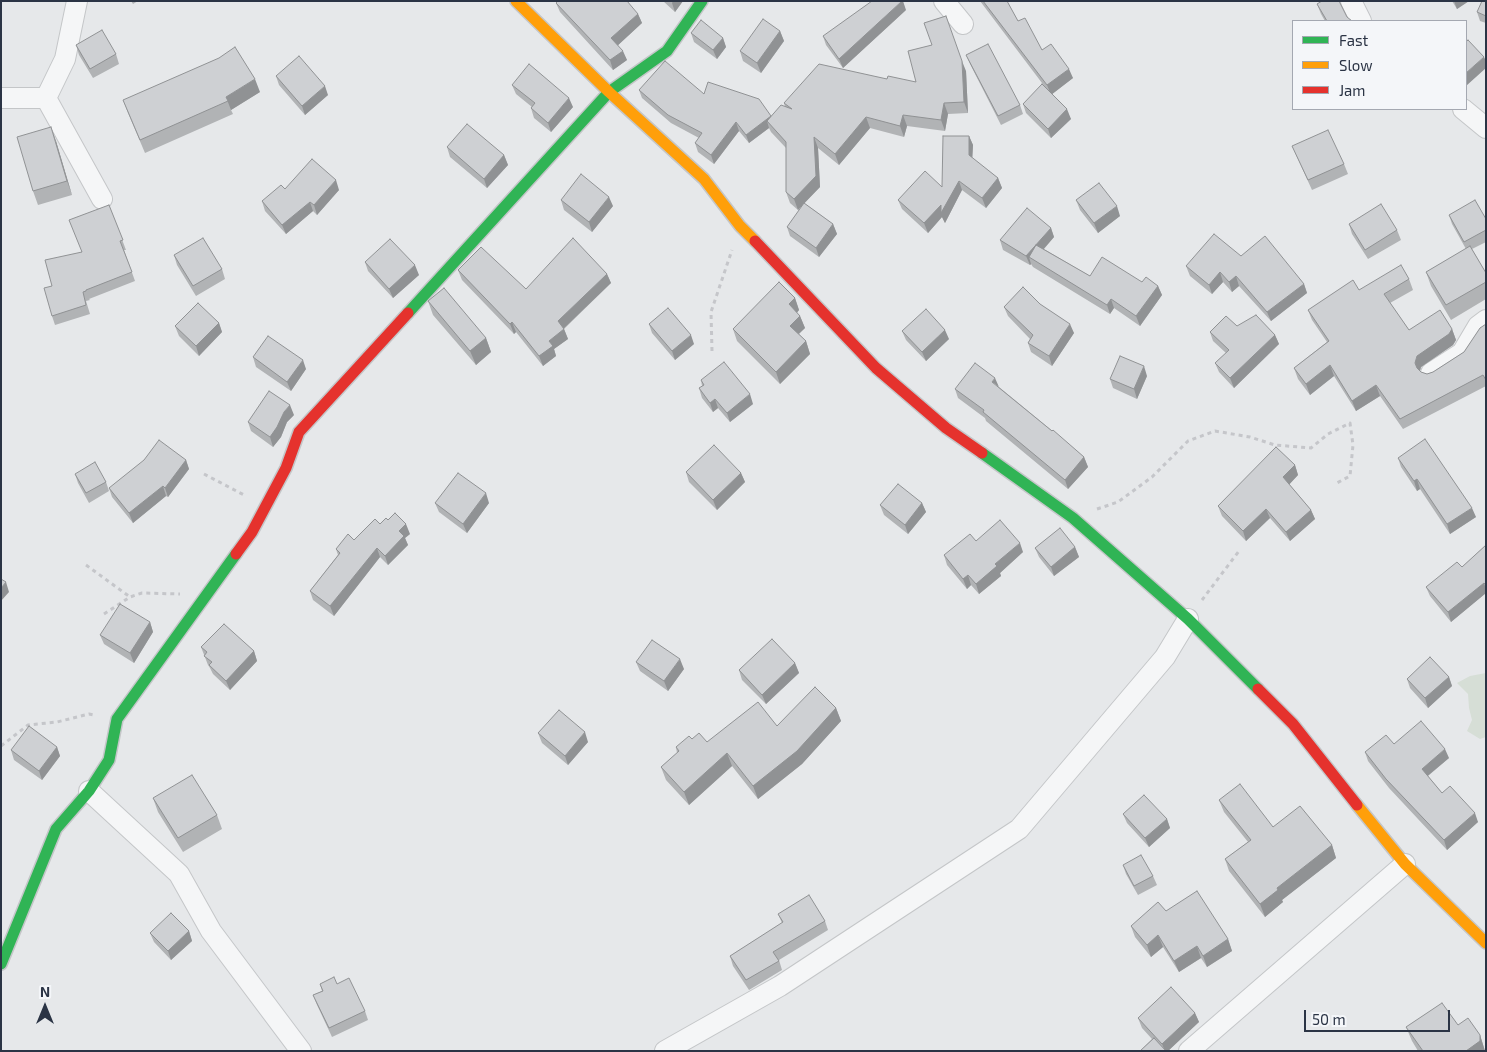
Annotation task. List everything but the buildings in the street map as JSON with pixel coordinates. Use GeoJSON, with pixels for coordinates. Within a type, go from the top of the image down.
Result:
{"type":"FeatureCollection","features":[{"type":"Feature","properties":{"kind":"street"},"geometry":{"type":"LineString","coordinates":[[46,98],[65,59],[77,1]]}},
{"type":"Feature","properties":{"kind":"street"},"geometry":{"type":"LineString","coordinates":[[516,1],[609,92],[704,179],[740,226],[876,368],[946,428],[1073,518],[1188,619],[1293,724],[1404,864],[1486,943]]}},
{"type":"Feature","properties":{"kind":"street"},"geometry":{"type":"LineString","coordinates":[[1,964],[56,829],[90,791],[109,760],[117,719],[252,532],[286,468],[299,432],[492,218],[609,92],[667,51],[702,1]]}},
{"type":"Feature","properties":{"kind":"street"},"geometry":{"type":"LineString","coordinates":[[944,1],[963,24]]}},
{"type":"Feature","properties":{"kind":"street"},"geometry":{"type":"LineString","coordinates":[[1351,1],[1360,20]]}},
{"type":"Feature","properties":{"kind":"street"},"geometry":{"type":"LineString","coordinates":[[1,98],[46,98]]}},
{"type":"Feature","properties":{"kind":"street"},"geometry":{"type":"LineString","coordinates":[[46,98],[102,199]]}},
{"type":"Feature","properties":{"kind":"street"},"geometry":{"type":"LineString","coordinates":[[1464,110],[1486,128]]}},
{"type":"Feature","properties":{"kind":"street"},"geometry":{"type":"LineString","coordinates":[[1431,373],[1462,353],[1478,326],[1486,320]]}},
{"type":"Feature","properties":{"kind":"street"},"geometry":{"type":"LineString","coordinates":[[665,1051],[780,986],[1019,829],[1164,657],[1188,619]]}},
{"type":"Feature","properties":{"kind":"street"},"geometry":{"type":"LineString","coordinates":[[90,791],[180,874],[211,932],[300,1051]]}},
{"type":"Feature","properties":{"kind":"street"},"geometry":{"type":"LineString","coordinates":[[1189,1051],[1404,864]]}},
{"type":"Feature","properties":{"kind":"path"},"geometry":{"type":"LineString","coordinates":[[712,351],[711,312],[740,226]]}},
{"type":"Feature","properties":{"kind":"path"},"geometry":{"type":"LineString","coordinates":[[1073,518],[1118,502],[1152,478],[1188,441],[1215,431],[1250,437],[1275,445],[1311,448],[1328,434],[1350,423],[1353,445],[1350,476],[1335,484]]}},
{"type":"Feature","properties":{"kind":"path"},"geometry":{"type":"LineString","coordinates":[[204,474],[246,496],[269,498]]}},
{"type":"Feature","properties":{"kind":"path"},"geometry":{"type":"LineString","coordinates":[[1188,619],[1239,551]]}},
{"type":"Feature","properties":{"kind":"path"},"geometry":{"type":"LineString","coordinates":[[86,564],[130,597]]}},
{"type":"Feature","properties":{"kind":"path"},"geometry":{"type":"LineString","coordinates":[[104,614],[130,597],[142,593],[195,594],[212,587]]}},
{"type":"Feature","properties":{"kind":"path"},"geometry":{"type":"LineString","coordinates":[[1,746],[28,725],[57,722],[90,714],[117,719]]}},
{"type":"Feature","properties":{"kind":"shaded area"},"geometry":{"type":"Polygon","coordinates":[[[1486,673],[1486,737],[1480,739],[1467,731],[1472,720],[1468,694],[1457,683],[1470,676],[1486,673]]]}},
{"type":"Feature","properties":{"kind":"traffic: fast"},"geometry":{"type":"LineString","coordinates":[[408,313],[609,92],[667,51],[702,1]]}},
{"type":"Feature","properties":{"kind":"traffic: fast"},"geometry":{"type":"LineString","coordinates":[[982,453],[1073,518],[1188,619],[1258,689]]}},
{"type":"Feature","properties":{"kind":"traffic: fast"},"geometry":{"type":"LineString","coordinates":[[1,964],[56,829],[89,791],[109,760],[117,719],[236,554]]}},
{"type":"Feature","properties":{"kind":"traffic: slow"},"geometry":{"type":"LineString","coordinates":[[516,1],[609,92],[704,179],[740,226],[755,241]]}},
{"type":"Feature","properties":{"kind":"traffic: slow"},"geometry":{"type":"LineString","coordinates":[[1357,805],[1405,864],[1486,943]]}},
{"type":"Feature","properties":{"kind":"traffic: jam"},"geometry":{"type":"LineString","coordinates":[[755,241],[876,368],[946,428],[982,453]]}},
{"type":"Feature","properties":{"kind":"traffic: jam"},"geometry":{"type":"LineString","coordinates":[[236,554],[252,532],[286,468],[299,432],[408,313]]}},
{"type":"Feature","properties":{"kind":"traffic: jam"},"geometry":{"type":"LineString","coordinates":[[1258,689],[1293,724],[1357,805]]}}]}
